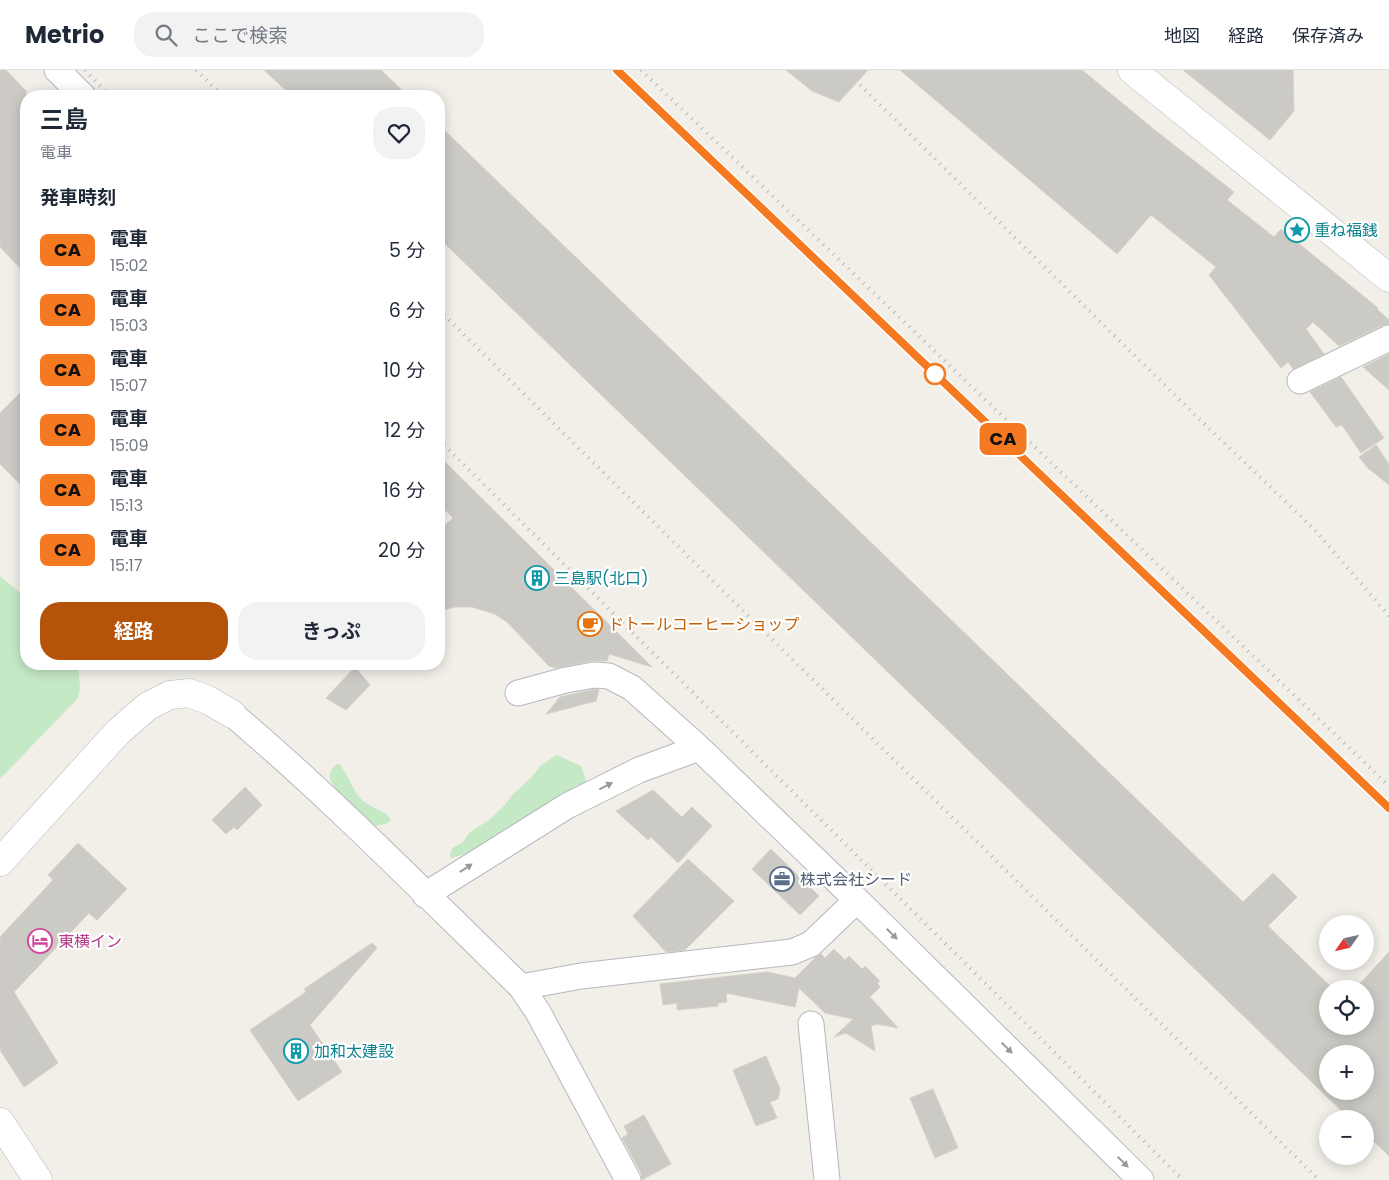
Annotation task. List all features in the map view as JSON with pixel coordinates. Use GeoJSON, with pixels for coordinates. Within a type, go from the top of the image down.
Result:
{"type":"FeatureCollection","features":[{"type":"Feature","properties":{"kind":"street"},"geometry":{"type":"LineString","coordinates":[[57,70],[77,90]]}},
{"type":"Feature","properties":{"kind":"street"},"geometry":{"type":"LineString","coordinates":[[1132,70],[1389,278]]}},
{"type":"Feature","properties":{"kind":"street"},"geometry":{"type":"LineString","coordinates":[[1300,381],[1389,338]]}},
{"type":"Feature","properties":{"kind":"street"},"geometry":{"type":"LineString","coordinates":[[518,693],[566,680],[594,675],[609,676],[632,688],[699,748],[857,900],[1141,1180]]}},
{"type":"Feature","properties":{"kind":"street"},"geometry":{"type":"LineString","coordinates":[[0,862],[118,732],[148,706],[170,695],[189,693],[208,700],[232,714],[270,746],[521,987],[538,1012],[628,1180]]}},
{"type":"Feature","properties":{"kind":"street"},"geometry":{"type":"LineString","coordinates":[[425,895],[567,806],[639,770],[699,748]]}},
{"type":"Feature","properties":{"kind":"street"},"geometry":{"type":"LineString","coordinates":[[521,987],[582,976],[792,952],[811,944],[857,900]]}},
{"type":"Feature","properties":{"kind":"street"},"geometry":{"type":"LineString","coordinates":[[811,1024],[827,1180]]}},
{"type":"Feature","properties":{"kind":"street"},"geometry":{"type":"LineString","coordinates":[[0,1122],[38,1180]]}},
{"type":"Feature","properties":{"kind":"green space"},"geometry":{"type":"Polygon","coordinates":[[[0,576],[20,593],[20,670],[78,670],[80,688],[78,698],[0,779],[0,576]]]}},
{"type":"Feature","properties":{"kind":"green space"},"geometry":{"type":"Polygon","coordinates":[[[557,755],[581,766],[587,782],[516,826],[499,833],[475,850],[452,858],[450,856],[452,848],[463,842],[470,832],[489,820],[532,777],[541,765],[557,755]]]}},
{"type":"Feature","properties":{"kind":"green space"},"geometry":{"type":"Polygon","coordinates":[[[337,764],[343,769],[361,799],[389,817],[391,820],[388,823],[376,826],[370,823],[342,797],[332,784],[330,778],[331,770],[337,764]]]}},
{"type":"Feature","properties":{"kind":"building"},"geometry":{"type":"Polygon","coordinates":[[[0,70],[6,70],[25,90],[20,90],[20,268],[0,247],[0,70]]]}},
{"type":"Feature","properties":{"kind":"building"},"geometry":{"type":"Polygon","coordinates":[[[264,70],[381,70],[402,90],[286,90],[264,70]]]}},
{"type":"Feature","properties":{"kind":"building"},"geometry":{"type":"Polygon","coordinates":[[[786,70],[868,70],[839,102],[812,91],[786,70]]]}},
{"type":"Feature","properties":{"kind":"building"},"geometry":{"type":"Polygon","coordinates":[[[900,70],[1082,70],[1234,192],[1227,200],[1274,237],[1281,229],[1378,308],[1389,320],[1389,324],[1383,325],[1339,346],[1313,322],[1306,329],[1324,354],[1293,369],[1288,362],[1281,368],[1209,275],[1216,267],[1151,215],[1117,254],[900,70]]]}},
{"type":"Feature","properties":{"kind":"building"},"geometry":{"type":"Polygon","coordinates":[[[1183,70],[1293,70],[1294,111],[1270,140],[1183,70]]]}},
{"type":"Feature","properties":{"kind":"building"},"geometry":{"type":"Polygon","coordinates":[[[445,131],[1243,902],[1273,873],[1297,897],[1268,926],[1324,980],[1319,980],[1319,1035],[1374,1035],[1374,980],[1363,980],[1389,952],[1389,1156],[1374,1142],[1374,1110],[1341,1110],[1330,1100],[1374,1100],[1374,1045],[1319,1045],[1319,1089],[445,244],[445,131]]]}},
{"type":"Feature","properties":{"kind":"building"},"geometry":{"type":"Polygon","coordinates":[[[1389,354],[1389,390],[1363,367],[1389,354]]]}},
{"type":"Feature","properties":{"kind":"building"},"geometry":{"type":"Polygon","coordinates":[[[1341,377],[1384,438],[1361,453],[1342,425],[1336,427],[1310,392],[1341,377]]]}},
{"type":"Feature","properties":{"kind":"building"},"geometry":{"type":"Polygon","coordinates":[[[20,393],[20,484],[0,464],[0,413],[20,393]]]}},
{"type":"Feature","properties":{"kind":"building"},"geometry":{"type":"Polygon","coordinates":[[[1376,445],[1389,464],[1389,485],[1368,468],[1359,457],[1376,445]]]}},
{"type":"Feature","properties":{"kind":"building"},"geometry":{"type":"Polygon","coordinates":[[[445,462],[652,667],[609,654],[607,661],[591,661],[556,668],[549,666],[507,622],[495,614],[472,607],[455,607],[445,610],[445,525],[453,518],[445,510],[445,462]]]}},
{"type":"Feature","properties":{"kind":"building"},"geometry":{"type":"Polygon","coordinates":[[[352,670],[358,670],[370,685],[346,710],[326,698],[352,670]]]}},
{"type":"Feature","properties":{"kind":"building"},"geometry":{"type":"Polygon","coordinates":[[[595,689],[599,690],[596,701],[546,714],[560,697],[595,689]]]}},
{"type":"Feature","properties":{"kind":"building"},"geometry":{"type":"Polygon","coordinates":[[[245,787],[262,805],[237,830],[234,827],[226,834],[212,820],[245,787]]]}},
{"type":"Feature","properties":{"kind":"building"},"geometry":{"type":"Polygon","coordinates":[[[653,790],[682,817],[692,807],[712,826],[678,863],[651,837],[648,840],[616,811],[653,790]]]}},
{"type":"Feature","properties":{"kind":"building","name":"東横イン"},"geometry":{"type":"Polygon","coordinates":[[[78,843],[127,889],[97,920],[89,913],[14,992],[58,1063],[24,1087],[0,1050],[0,937],[53,880],[48,875],[78,843]]]}},
{"type":"Feature","properties":{"kind":"building"},"geometry":{"type":"Polygon","coordinates":[[[771,849],[819,896],[800,915],[752,869],[771,849]]]}},
{"type":"Feature","properties":{"kind":"building"},"geometry":{"type":"Polygon","coordinates":[[[688,859],[734,901],[685,950],[666,952],[633,916],[688,859]]]}},
{"type":"Feature","properties":{"kind":"building","name":"加和太建設"},"geometry":{"type":"Polygon","coordinates":[[[372,943],[377,948],[310,1025],[342,1072],[298,1101],[250,1030],[306,992],[304,989],[372,943]]]}},
{"type":"Feature","properties":{"kind":"building"},"geometry":{"type":"Polygon","coordinates":[[[834,949],[845,960],[849,956],[862,969],[865,966],[880,981],[877,983],[880,987],[870,997],[898,1028],[877,1024],[871,1026],[875,1051],[846,1033],[834,1037],[853,1019],[825,1013],[799,988],[795,1007],[726,993],[727,1002],[718,1003],[718,1006],[677,1010],[677,1003],[663,1005],[660,984],[767,972],[795,978],[815,958],[821,954],[825,958],[834,949]]]}},
{"type":"Feature","properties":{"kind":"building"},"geometry":{"type":"Polygon","coordinates":[[[766,1056],[780,1089],[778,1099],[770,1102],[777,1118],[756,1126],[733,1070],[766,1056]]]}},
{"type":"Feature","properties":{"kind":"building"},"geometry":{"type":"Polygon","coordinates":[[[933,1089],[958,1148],[935,1158],[910,1098],[933,1089]]]}},
{"type":"Feature","properties":{"kind":"building"},"geometry":{"type":"Polygon","coordinates":[[[644,1115],[671,1164],[642,1180],[641,1173],[622,1138],[628,1134],[624,1126],[644,1115]]]}},
{"type":"Feature","properties":{"kind":"railway"},"geometry":{"type":"LineString","coordinates":[[85,70],[104,90]]}},
{"type":"Feature","properties":{"kind":"railway"},"geometry":{"type":"LineString","coordinates":[[196,70],[217,90]]}},
{"type":"Feature","properties":{"kind":"railway"},"geometry":{"type":"LineString","coordinates":[[617,70],[1389,808]]}},
{"type":"Feature","properties":{"kind":"railway"},"geometry":{"type":"LineString","coordinates":[[641,70],[1389,786]]}},
{"type":"Feature","properties":{"kind":"railway"},"geometry":{"type":"LineString","coordinates":[[860,85],[1193,413],[1314,529],[1389,616]]}},
{"type":"Feature","properties":{"kind":"railway"},"geometry":{"type":"LineString","coordinates":[[445,316],[1319,1180]]}},
{"type":"Feature","properties":{"kind":"railway"},"geometry":{"type":"LineString","coordinates":[[445,446],[1183,1180]]}},
{"type":"Feature","properties":{"kind":"train","name":"CA"},"geometry":{"type":"LineString","coordinates":[[617,70],[1389,808]]}},
{"type":"Feature","properties":{"kind":"place","name":"重ね福銭"},"geometry":{"type":"Point","coordinates":[1297,230]}},
{"type":"Feature","properties":{"kind":"place","name":"三島駅(北口)"},"geometry":{"type":"Point","coordinates":[537,578]}},
{"type":"Feature","properties":{"kind":"place","name":"ドトールコーヒーショップ"},"geometry":{"type":"Point","coordinates":[590,624]}},
{"type":"Feature","properties":{"kind":"place","name":"株式会社シード"},"geometry":{"type":"Point","coordinates":[782,879]}},
{"type":"Feature","properties":{"kind":"place","name":"東横イン"},"geometry":{"type":"Point","coordinates":[40,941]}},
{"type":"Feature","properties":{"kind":"place","name":"加和太建設"},"geometry":{"type":"Point","coordinates":[296,1051]}}]}
